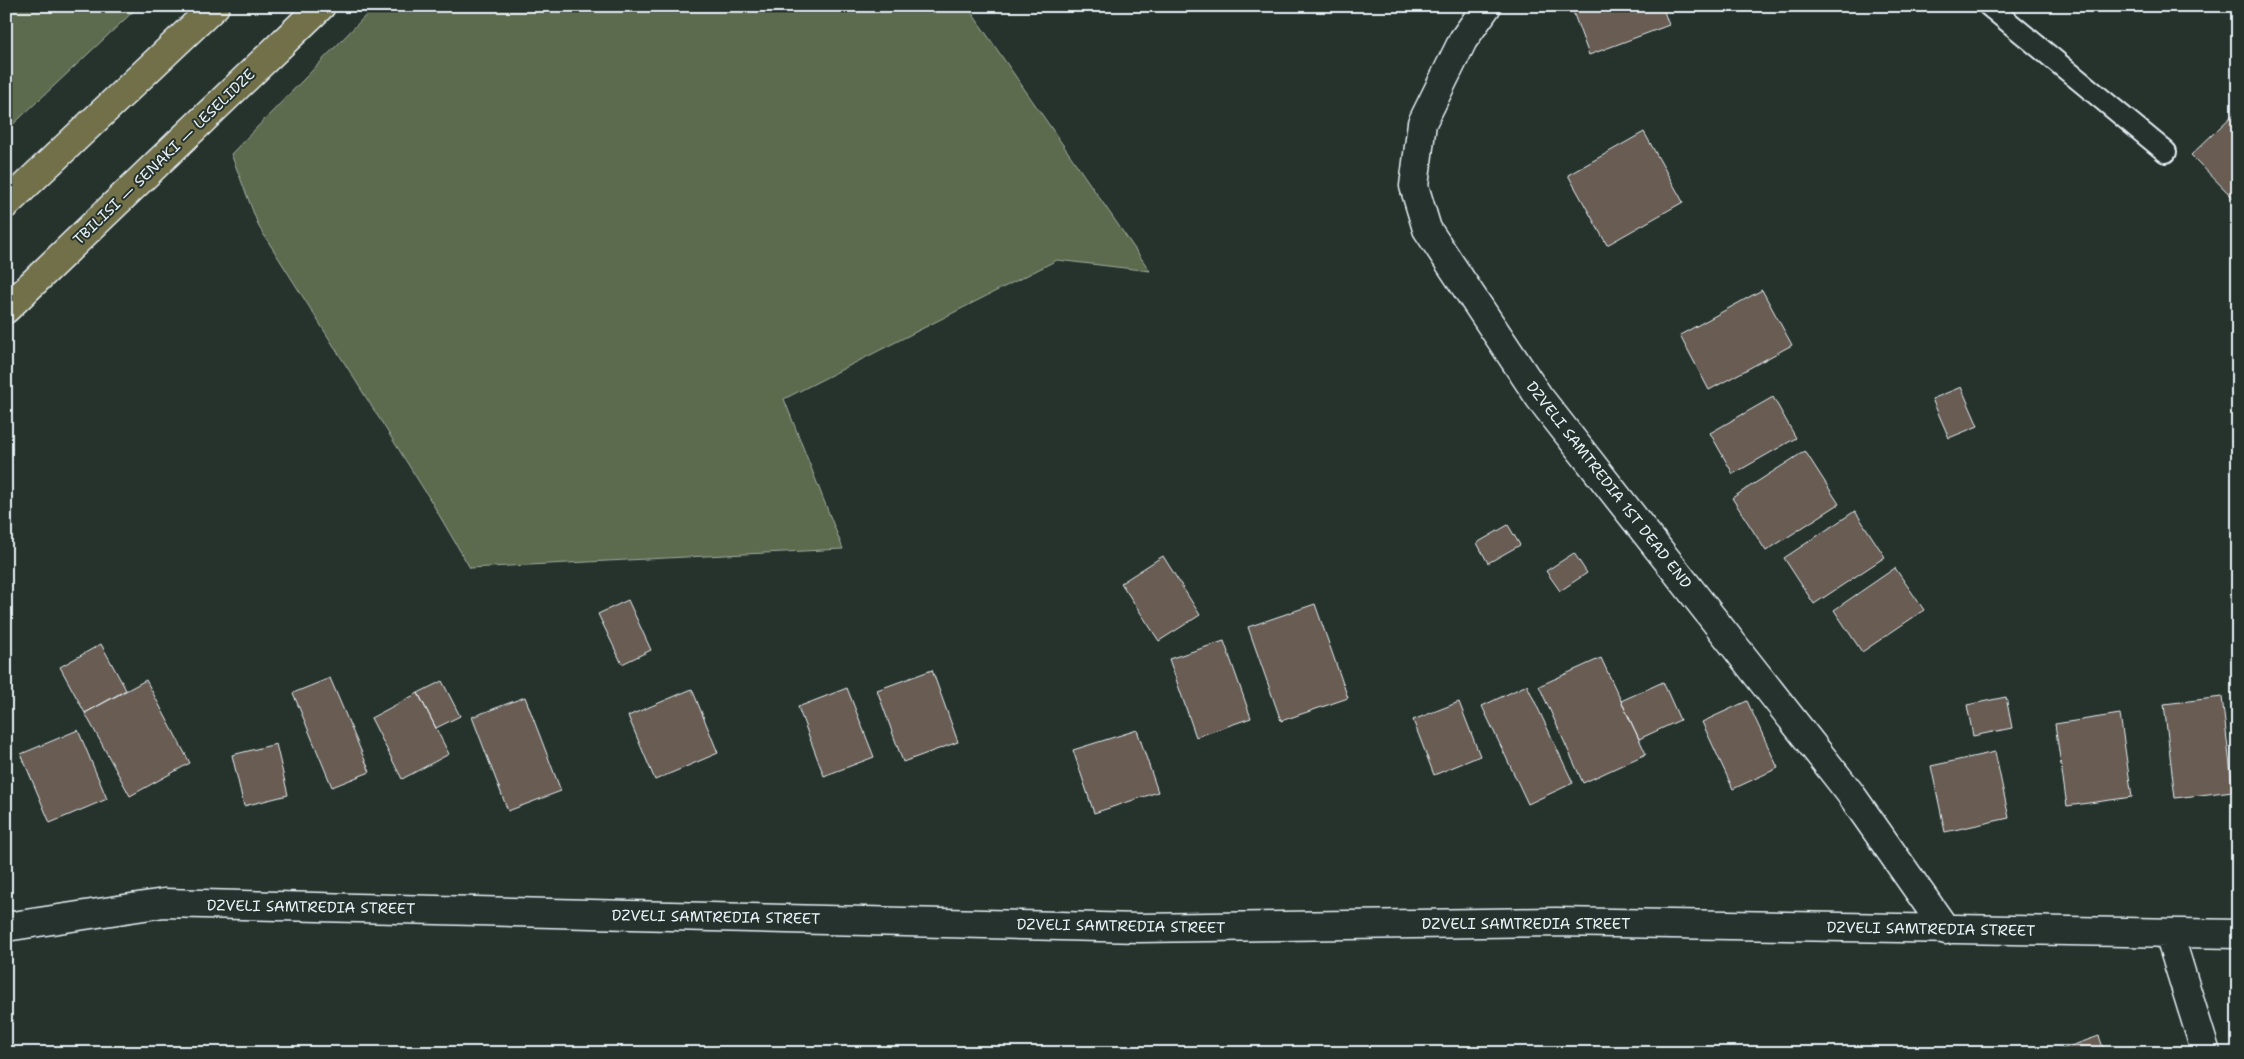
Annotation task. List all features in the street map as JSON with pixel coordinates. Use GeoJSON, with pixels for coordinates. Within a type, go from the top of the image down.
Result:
{"type":"FeatureCollection","features":[{"type":"Feature","properties":{"kind":"highway"},"geometry":{"type":"LineString","coordinates":[[6,204],[215,6]]}},
{"type":"Feature","properties":{"kind":"highway","name":"TBILISI — SENAKI — LESELIDZE"},"geometry":{"type":"LineString","coordinates":[[6,309],[321,6]]}},
{"type":"Feature","properties":{"kind":"street","name":"DZVELI SAMTREDIA 1ST DEAD END"},"geometry":{"type":"LineString","coordinates":[[1487,6],[1464,40],[1422,123],[1414,186],[1427,229],[1539,397],[1850,793],[1946,930]]}},
{"type":"Feature","properties":{"kind":"street","name":"DZVELI SAMTREDIA STREET"},"geometry":{"type":"LineString","coordinates":[[6,927],[164,903],[1139,928],[1556,922],[2238,934]]}},
{"type":"Feature","properties":{"kind":"street"},"geometry":{"type":"LineString","coordinates":[[2169,934],[2206,1053]]}},
{"type":"Feature","properties":{"kind":"lane"},"geometry":{"type":"LineString","coordinates":[[1990,6],[2166,152]]}},
{"type":"Feature","properties":{"kind":"green space"},"geometry":{"type":"Polygon","coordinates":[[[6,6],[139,6],[6,131],[6,6]]]}},
{"type":"Feature","properties":{"kind":"green space"},"geometry":{"type":"Polygon","coordinates":[[[375,6],[967,6],[1150,271],[1057,260],[784,399],[843,549],[470,568],[428,496],[259,227],[231,154],[375,6]]]}},
{"type":"Feature","properties":{"kind":"building"},"geometry":{"type":"Polygon","coordinates":[[[1571,6],[1662,6],[1669,25],[1589,55],[1571,6]]]}},
{"type":"Feature","properties":{"kind":"building"},"geometry":{"type":"Polygon","coordinates":[[[2238,110],[2238,203],[2191,155],[2238,110]]]}},
{"type":"Feature","properties":{"kind":"building"},"geometry":{"type":"Polygon","coordinates":[[[1644,132],[1683,202],[1607,245],[1568,175],[1644,132]]]}},
{"type":"Feature","properties":{"kind":"building"},"geometry":{"type":"Polygon","coordinates":[[[1762,290],[1792,345],[1709,390],[1680,335],[1762,290]]]}},
{"type":"Feature","properties":{"kind":"building"},"geometry":{"type":"Polygon","coordinates":[[[1961,387],[1978,426],[1949,438],[1932,399],[1961,387]]]}},
{"type":"Feature","properties":{"kind":"building"},"geometry":{"type":"Polygon","coordinates":[[[1773,397],[1796,438],[1733,474],[1710,433],[1773,397]]]}},
{"type":"Feature","properties":{"kind":"building"},"geometry":{"type":"Polygon","coordinates":[[[1805,451],[1839,504],[1766,551],[1732,498],[1805,451]]]}},
{"type":"Feature","properties":{"kind":"building"},"geometry":{"type":"Polygon","coordinates":[[[1855,511],[1885,557],[1814,604],[1784,558],[1855,511]]]}},
{"type":"Feature","properties":{"kind":"building"},"geometry":{"type":"Polygon","coordinates":[[[1508,525],[1520,545],[1488,563],[1477,543],[1508,525]]]}},
{"type":"Feature","properties":{"kind":"building"},"geometry":{"type":"Polygon","coordinates":[[[1574,553],[1587,573],[1560,591],[1546,571],[1574,553]]]}},
{"type":"Feature","properties":{"kind":"building"},"geometry":{"type":"Polygon","coordinates":[[[1163,556],[1200,615],[1159,641],[1121,583],[1163,556]]]}},
{"type":"Feature","properties":{"kind":"building"},"geometry":{"type":"Polygon","coordinates":[[[1895,568],[1924,610],[1862,652],[1834,610],[1895,568]]]}},
{"type":"Feature","properties":{"kind":"building"},"geometry":{"type":"Polygon","coordinates":[[[628,600],[651,650],[622,664],[598,614],[628,600]]]}},
{"type":"Feature","properties":{"kind":"building"},"geometry":{"type":"Polygon","coordinates":[[[1315,604],[1348,698],[1281,721],[1248,627],[1315,604]]]}},
{"type":"Feature","properties":{"kind":"building"},"geometry":{"type":"Polygon","coordinates":[[[1224,641],[1251,718],[1196,737],[1169,659],[1224,641]]]}},
{"type":"Feature","properties":{"kind":"building"},"geometry":{"type":"Polygon","coordinates":[[[101,644],[126,690],[85,713],[60,667],[101,644]]]}},
{"type":"Feature","properties":{"kind":"building"},"geometry":{"type":"Polygon","coordinates":[[[1601,658],[1646,754],[1583,783],[1539,686],[1601,658]]]}},
{"type":"Feature","properties":{"kind":"building"},"geometry":{"type":"Polygon","coordinates":[[[932,670],[958,742],[903,762],[877,690],[932,670]]]}},
{"type":"Feature","properties":{"kind":"building"},"geometry":{"type":"Polygon","coordinates":[[[330,678],[370,772],[332,787],[293,693],[330,678]]]}},
{"type":"Feature","properties":{"kind":"building"},"geometry":{"type":"Polygon","coordinates":[[[146,680],[190,763],[130,796],[85,713],[146,680]]]}},
{"type":"Feature","properties":{"kind":"building"},"geometry":{"type":"Polygon","coordinates":[[[442,681],[460,716],[436,728],[418,693],[442,681]]]}},
{"type":"Feature","properties":{"kind":"building"},"geometry":{"type":"Polygon","coordinates":[[[1663,682],[1680,720],[1639,739],[1621,701],[1663,682]]]}},
{"type":"Feature","properties":{"kind":"building"},"geometry":{"type":"Polygon","coordinates":[[[1527,685],[1573,783],[1528,804],[1482,706],[1527,685]]]}},
{"type":"Feature","properties":{"kind":"building"},"geometry":{"type":"Polygon","coordinates":[[[847,688],[874,757],[824,776],[798,707],[847,688]]]}},
{"type":"Feature","properties":{"kind":"building"},"geometry":{"type":"Polygon","coordinates":[[[692,689],[718,753],[655,780],[628,716],[692,689]]]}},
{"type":"Feature","properties":{"kind":"building"},"geometry":{"type":"Polygon","coordinates":[[[418,693],[449,754],[402,779],[371,718],[418,693]]]}},
{"type":"Feature","properties":{"kind":"building"},"geometry":{"type":"Polygon","coordinates":[[[525,697],[561,791],[508,811],[472,717],[525,697]]]}},
{"type":"Feature","properties":{"kind":"building"},"geometry":{"type":"Polygon","coordinates":[[[2006,697],[2012,728],[1973,736],[1967,705],[2006,697]]]}},
{"type":"Feature","properties":{"kind":"building"},"geometry":{"type":"Polygon","coordinates":[[[2222,697],[2233,791],[2175,798],[2164,704],[2222,697]]]}},
{"type":"Feature","properties":{"kind":"building"},"geometry":{"type":"Polygon","coordinates":[[[1747,701],[1778,768],[1733,789],[1702,722],[1747,701]]]}},
{"type":"Feature","properties":{"kind":"building"},"geometry":{"type":"Polygon","coordinates":[[[1459,702],[1480,756],[1434,775],[1413,720],[1459,702]]]}},
{"type":"Feature","properties":{"kind":"building"},"geometry":{"type":"Polygon","coordinates":[[[2120,714],[2132,797],[2067,806],[2055,724],[2120,714]]]}},
{"type":"Feature","properties":{"kind":"building"},"geometry":{"type":"Polygon","coordinates":[[[78,730],[107,799],[50,823],[21,754],[78,730]]]}},
{"type":"Feature","properties":{"kind":"building"},"geometry":{"type":"Polygon","coordinates":[[[1137,730],[1158,792],[1094,813],[1073,750],[1137,730]]]}},
{"type":"Feature","properties":{"kind":"building"},"geometry":{"type":"Polygon","coordinates":[[[276,744],[288,795],[244,806],[232,755],[276,744]]]}},
{"type":"Feature","properties":{"kind":"building"},"geometry":{"type":"Polygon","coordinates":[[[1995,752],[2009,818],[1945,832],[1931,766],[1995,752]]]}},
{"type":"Feature","properties":{"kind":"building"},"geometry":{"type":"Polygon","coordinates":[[[2099,1036],[2105,1053],[2051,1053],[2099,1036]]]}}]}
